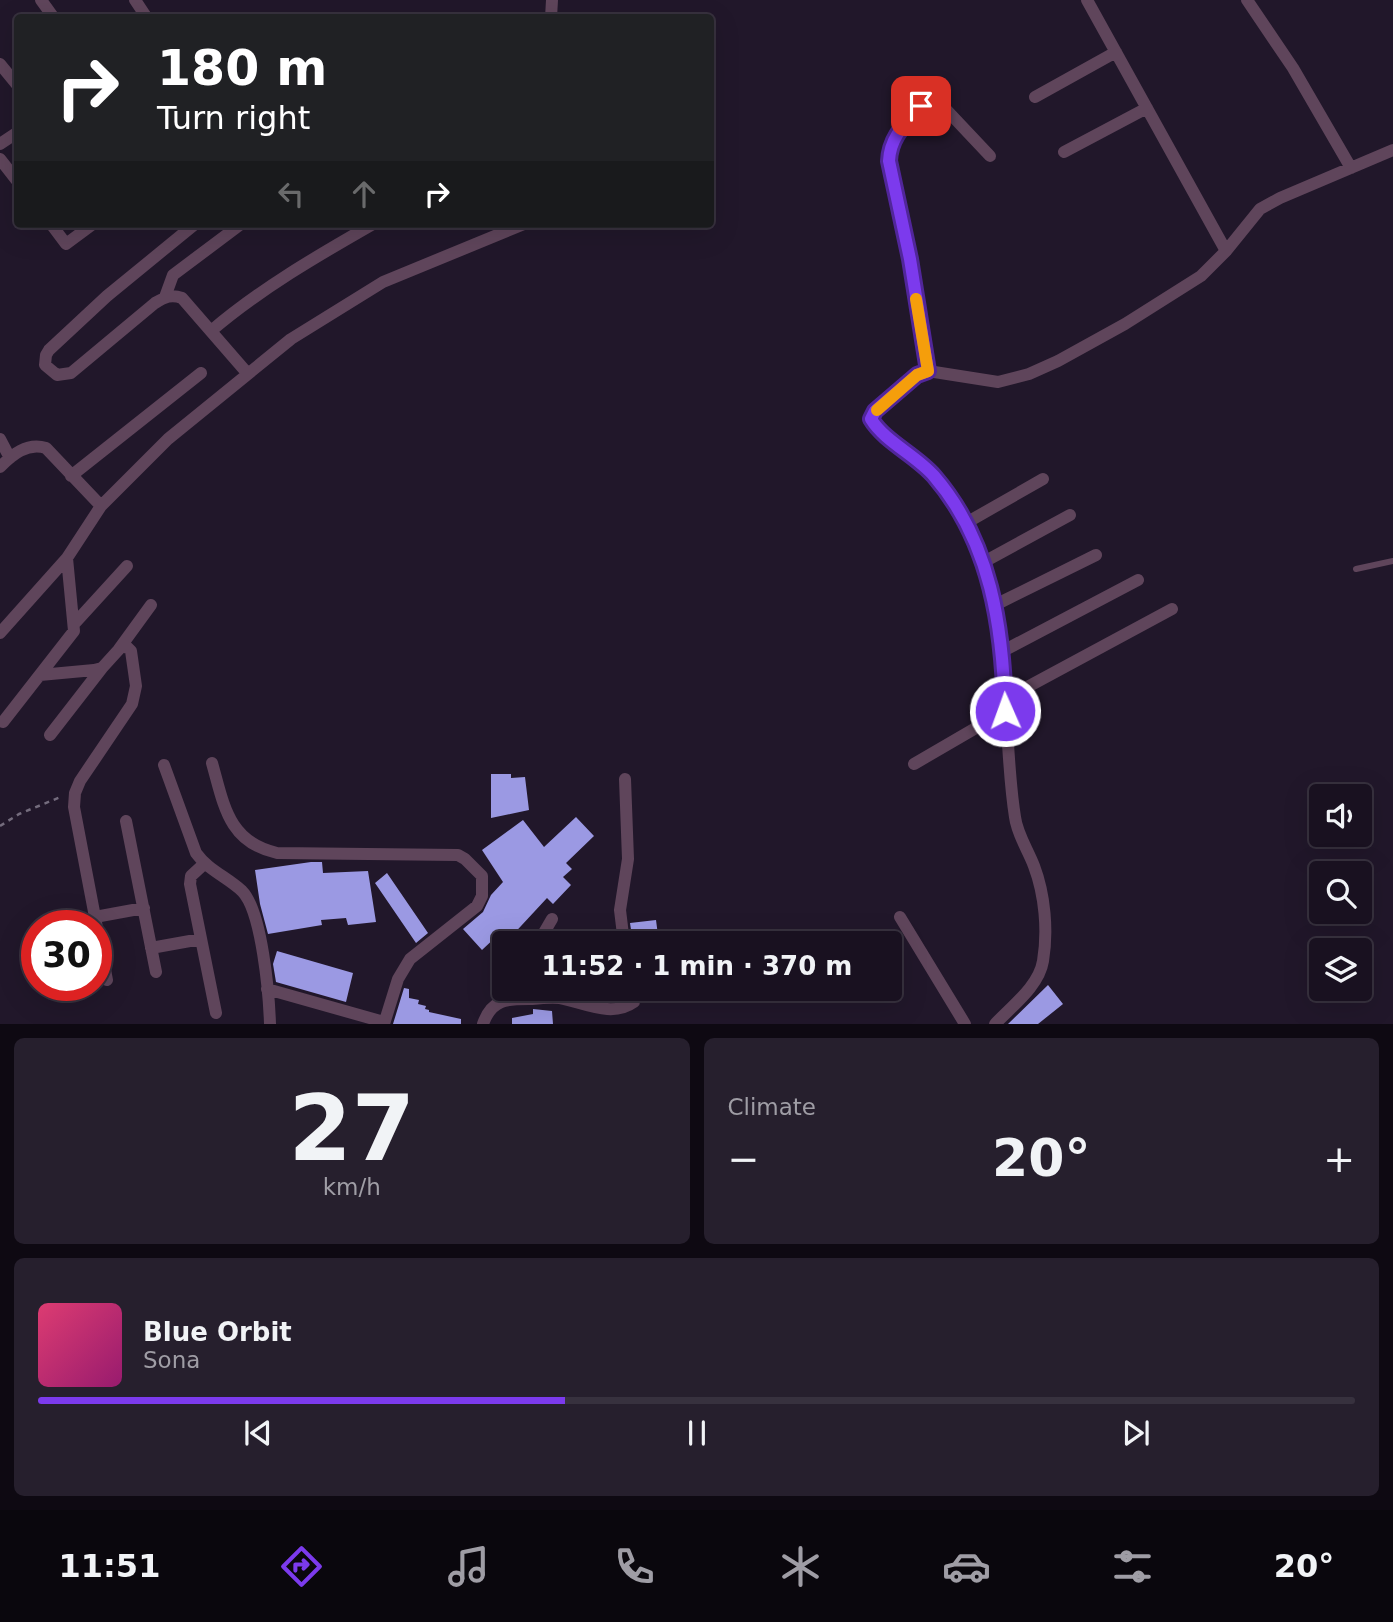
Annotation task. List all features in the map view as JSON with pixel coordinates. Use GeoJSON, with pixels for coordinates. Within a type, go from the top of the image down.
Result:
{"type":"FeatureCollection","features":[{"type":"Feature","properties":{"kind":"street"},"geometry":{"type":"LineString","coordinates":[[1087,0],[1226,251]]}},
{"type":"Feature","properties":{"kind":"street"},"geometry":{"type":"LineString","coordinates":[[1248,0],[1293,68],[1351,169]]}},
{"type":"Feature","properties":{"kind":"street"},"geometry":{"type":"LineString","coordinates":[[1035,97],[1116,52]]}},
{"type":"Feature","properties":{"kind":"street"},"geometry":{"type":"LineString","coordinates":[[0,64],[14,81]]}},
{"type":"Feature","properties":{"kind":"street"},"geometry":{"type":"LineString","coordinates":[[928,371],[910,259],[889,161],[890,147],[896,134],[921,106],[931,102],[940,103],[989,156]]}},
{"type":"Feature","properties":{"kind":"street"},"geometry":{"type":"LineString","coordinates":[[1064,152],[1147,108]]}},
{"type":"Feature","properties":{"kind":"street"},"geometry":{"type":"LineString","coordinates":[[995,1024],[1035,981],[1043,964],[1045,927],[1035,869],[1015,821],[1003,651],[995,605],[966,523],[949,493],[923,463],[879,429],[871,419],[875,411],[917,375],[928,371],[998,382],[1030,374],[1125,324],[1201,276],[1261,209],[1280,198],[1393,150]]}},
{"type":"Feature","properties":{"kind":"street"},"geometry":{"type":"LineString","coordinates":[[0,159],[14,177]]}},
{"type":"Feature","properties":{"kind":"street"},"geometry":{"type":"LineString","coordinates":[[54,228],[66,244],[88,228]]}},
{"type":"Feature","properties":{"kind":"street"},"geometry":{"type":"LineString","coordinates":[[190,228],[107,296],[49,351],[45,359],[47,369],[57,375],[71,373],[140,315],[165,297],[175,295],[182,298],[248,374]]}},
{"type":"Feature","properties":{"kind":"street"},"geometry":{"type":"LineString","coordinates":[[165,297],[173,275],[236,228]]}},
{"type":"Feature","properties":{"kind":"street"},"geometry":{"type":"LineString","coordinates":[[211,331],[240,306],[366,228]]}},
{"type":"Feature","properties":{"kind":"street"},"geometry":{"type":"LineString","coordinates":[[0,633],[67,558],[101,506],[159,447],[290,339],[365,292],[440,257],[514,228]]}},
{"type":"Feature","properties":{"kind":"street"},"geometry":{"type":"LineString","coordinates":[[71,476],[201,373]]}},
{"type":"Feature","properties":{"kind":"street"},"geometry":{"type":"LineString","coordinates":[[0,439],[10,457]]}},
{"type":"Feature","properties":{"kind":"street"},"geometry":{"type":"LineString","coordinates":[[0,467],[22,450],[38,446],[54,454],[71,476],[101,506]]}},
{"type":"Feature","properties":{"kind":"street"},"geometry":{"type":"LineString","coordinates":[[966,523],[1043,479]]}},
{"type":"Feature","properties":{"kind":"street"},"geometry":{"type":"LineString","coordinates":[[982,563],[1070,515]]}},
{"type":"Feature","properties":{"kind":"street"},"geometry":{"type":"LineString","coordinates":[[995,605],[1096,555]]}},
{"type":"Feature","properties":{"kind":"street"},"geometry":{"type":"LineString","coordinates":[[67,558],[75,623]]}},
{"type":"Feature","properties":{"kind":"street"},"geometry":{"type":"LineString","coordinates":[[3,722],[69,638],[75,623],[127,566]]}},
{"type":"Feature","properties":{"kind":"street"},"geometry":{"type":"LineString","coordinates":[[1003,651],[1138,580]]}},
{"type":"Feature","properties":{"kind":"street"},"geometry":{"type":"LineString","coordinates":[[50,735],[151,605]]}},
{"type":"Feature","properties":{"kind":"street"},"geometry":{"type":"LineString","coordinates":[[914,764],[1005,705],[1172,609]]}},
{"type":"Feature","properties":{"kind":"street"},"geometry":{"type":"LineString","coordinates":[[94,910],[74,807],[75,793],[135,696],[131,652],[126,646],[119,649]]}},
{"type":"Feature","properties":{"kind":"street"},"geometry":{"type":"LineString","coordinates":[[40,676],[102,668]]}},
{"type":"Feature","properties":{"kind":"street"},"geometry":{"type":"LineString","coordinates":[[212,763],[228,819],[240,834],[265,850],[277,853],[457,855],[482,876],[482,896],[477,906],[410,959],[398,979],[384,1023],[267,989]]}},
{"type":"Feature","properties":{"kind":"street"},"geometry":{"type":"LineString","coordinates":[[164,765],[195,853],[204,864],[243,892],[253,910],[267,989],[270,1024]]}},
{"type":"Feature","properties":{"kind":"street"},"geometry":{"type":"LineString","coordinates":[[623,931],[620,910],[628,859],[625,779]]}},
{"type":"Feature","properties":{"kind":"street"},"geometry":{"type":"LineString","coordinates":[[126,821],[156,972]]}},
{"type":"Feature","properties":{"kind":"street"},"geometry":{"type":"LineString","coordinates":[[204,864],[191,877],[190,884],[216,1013]]}},
{"type":"Feature","properties":{"kind":"street"},"geometry":{"type":"LineString","coordinates":[[112,914],[144,908]]}},
{"type":"Feature","properties":{"kind":"street"},"geometry":{"type":"LineString","coordinates":[[900,917],[965,1024]]}},
{"type":"Feature","properties":{"kind":"street"},"geometry":{"type":"LineString","coordinates":[[545,931],[552,919]]}},
{"type":"Feature","properties":{"kind":"street"},"geometry":{"type":"LineString","coordinates":[[152,948],[201,939]]}},
{"type":"Feature","properties":{"kind":"street"},"geometry":{"type":"LineString","coordinates":[[483,1024],[488,1010],[499,1001]]}},
{"type":"Feature","properties":{"kind":"street"},"geometry":{"type":"LineString","coordinates":[[570,1001],[607,1010],[624,1010],[634,1001]]}},
{"type":"Feature","properties":{"kind":"lane"},"geometry":{"type":"LineString","coordinates":[[1356,569],[1393,561]]}},
{"type":"Feature","properties":{"kind":"path"},"geometry":{"type":"LineString","coordinates":[[0,826],[19,814],[75,793]]}},
{"type":"Feature","properties":{"kind":"building"},"geometry":{"type":"Polygon","coordinates":[[[491,774],[511,774],[511,778],[525,777],[529,810],[491,818],[491,774]]]}},
{"type":"Feature","properties":{"kind":"building"},"geometry":{"type":"Polygon","coordinates":[[[576,817],[594,836],[566,863],[572,869],[563,877],[571,885],[553,904],[547,898],[516,931],[492,931],[492,941],[482,950],[463,929],[483,912],[491,895],[503,882],[482,850],[523,820],[544,847],[576,817]]]}},
{"type":"Feature","properties":{"kind":"building"},"geometry":{"type":"Polygon","coordinates":[[[322,862],[323,873],[368,871],[376,922],[348,925],[346,918],[321,920],[322,925],[268,934],[255,870],[322,862]]]}},
{"type":"Feature","properties":{"kind":"building"},"geometry":{"type":"Polygon","coordinates":[[[387,873],[428,933],[416,943],[375,883],[387,873]]]}},
{"type":"Feature","properties":{"kind":"building"},"geometry":{"type":"Polygon","coordinates":[[[656,920],[657,931],[631,931],[630,923],[656,920]]]}},
{"type":"Feature","properties":{"kind":"building"},"geometry":{"type":"Polygon","coordinates":[[[277,951],[353,973],[346,1002],[276,982],[273,964],[277,951]]]}},
{"type":"Feature","properties":{"kind":"building"},"geometry":{"type":"Polygon","coordinates":[[[1048,985],[1063,1004],[1038,1024],[1008,1024],[1048,985]]]}},
{"type":"Feature","properties":{"kind":"building"},"geometry":{"type":"Polygon","coordinates":[[[404,988],[409,989],[409,998],[419,1000],[418,1004],[426,1006],[425,1009],[429,1012],[461,1019],[461,1024],[393,1024],[404,988]]]}},
{"type":"Feature","properties":{"kind":"building"},"geometry":{"type":"Polygon","coordinates":[[[533,1009],[552,1011],[553,1024],[512,1024],[512,1018],[533,1014],[533,1009]]]}},
{"type":"Feature","properties":{"kind":"slow traffic"},"geometry":{"type":"LineString","coordinates":[[877,410],[917,375],[928,371],[916,299]]}},
{"type":"Feature","properties":{"kind":"route"},"geometry":{"type":"LineString","coordinates":[[921,106],[896,134],[890,147],[889,161],[910,259],[928,371],[917,375],[875,411],[871,419],[879,429],[923,463],[949,493],[971,533],[992,592],[1003,651],[1005,711]]}}]}
